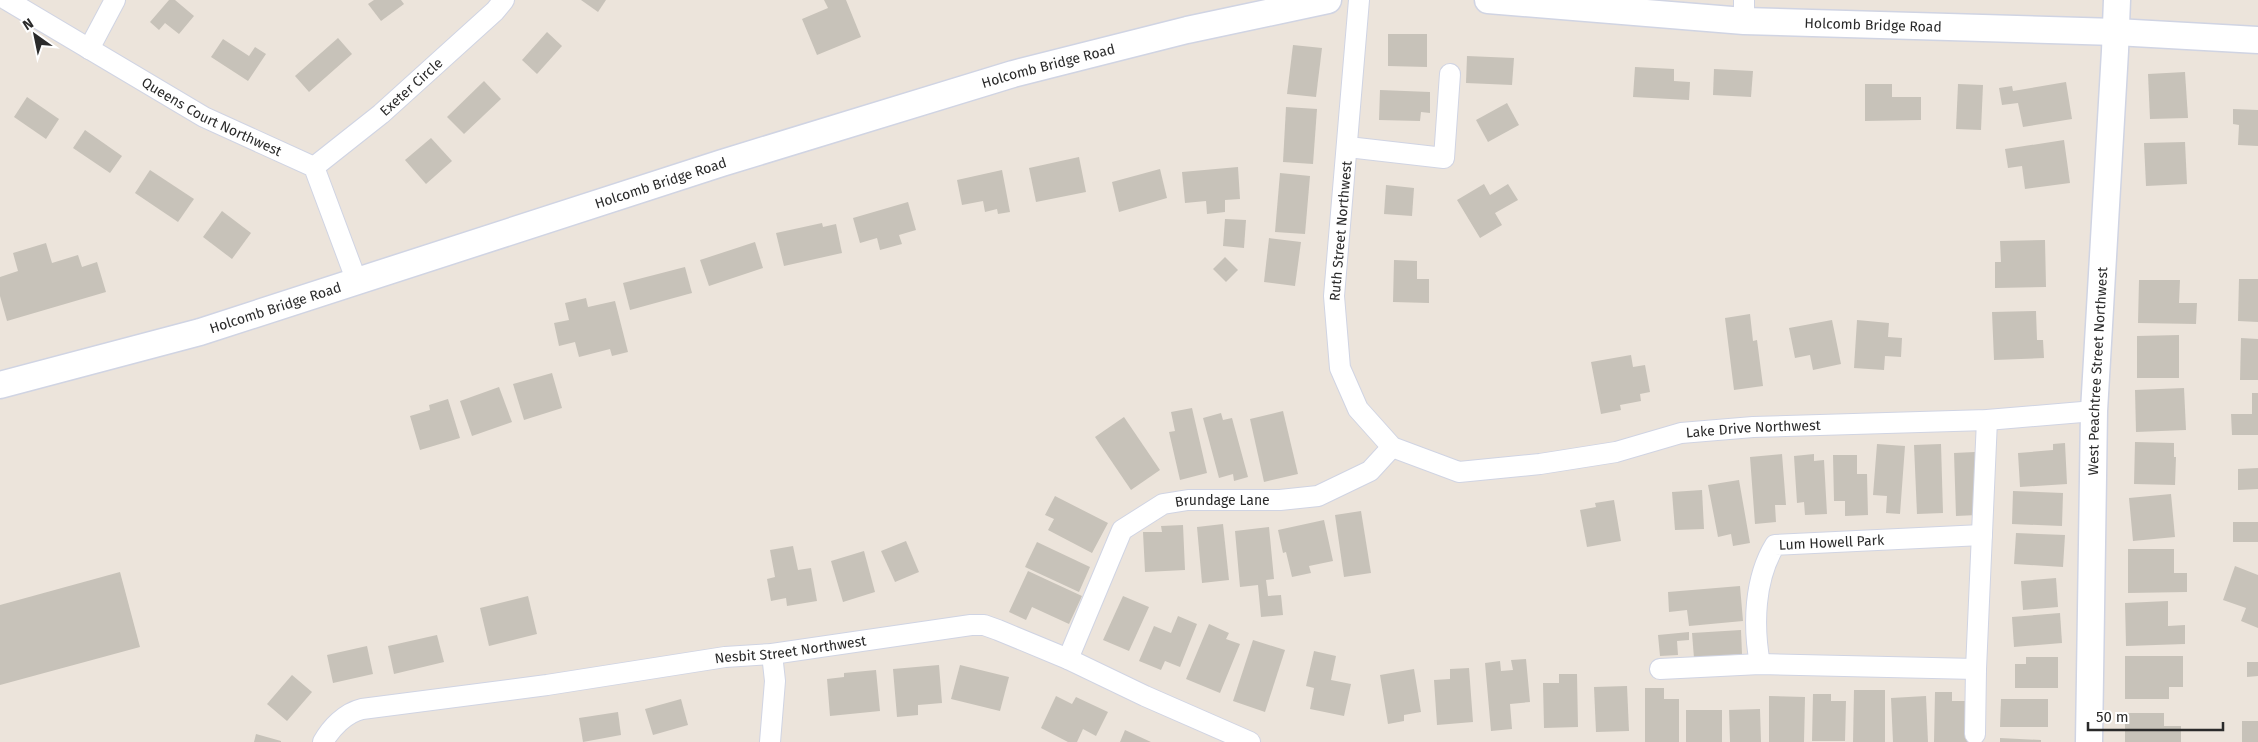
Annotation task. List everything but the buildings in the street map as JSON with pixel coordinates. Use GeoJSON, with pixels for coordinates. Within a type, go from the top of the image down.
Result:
{"type":"FeatureCollection","features":[{"type":"Feature","properties":{"kind":"street","name":"Queens Court Northwest"},"geometry":{"type":"LineString","coordinates":[[7,0],[204,117],[314,167]]}},
{"type":"Feature","properties":{"kind":"street"},"geometry":{"type":"LineString","coordinates":[[89,49],[115,0]]}},
{"type":"Feature","properties":{"kind":"street","name":"Exeter Circle"},"geometry":{"type":"LineString","coordinates":[[314,167],[381,114],[495,12],[504,0]]}},
{"type":"Feature","properties":{"kind":"street","name":"Holcomb Bridge Road"},"geometry":{"type":"LineString","coordinates":[[0,385],[200,332],[722,163],[1013,74],[1187,30],[1328,0]]}},
{"type":"Feature","properties":{"kind":"street","name":"Ruth Street Northwest"},"geometry":{"type":"LineString","coordinates":[[1359,0],[1334,296],[1340,368],[1358,409],[1392,447],[1419,457]]}},
{"type":"Feature","properties":{"kind":"street","name":"Holcomb Bridge Road"},"geometry":{"type":"LineString","coordinates":[[1488,0],[1744,11],[2258,40]]}},
{"type":"Feature","properties":{"kind":"street","name":"West Peachtree Street Northwest"},"geometry":{"type":"LineString","coordinates":[[2089,742],[2094,411],[2116,32],[2116,0]]}},
{"type":"Feature","properties":{"kind":"street"},"geometry":{"type":"LineString","coordinates":[[1348,147],[1444,158],[1450,74]]}},
{"type":"Feature","properties":{"kind":"street"},"geometry":{"type":"LineString","coordinates":[[314,167],[357,282]]}},
{"type":"Feature","properties":{"kind":"street","name":"Lake Drive Northwest"},"geometry":{"type":"LineString","coordinates":[[1419,457],[1459,472],[1540,464],[1616,452],[1681,433],[1753,427],[1987,420],[2094,411]]}},
{"type":"Feature","properties":{"kind":"street"},"geometry":{"type":"LineString","coordinates":[[1975,734],[1987,420]]}},
{"type":"Feature","properties":{"kind":"street","name":"Brundage Lane"},"geometry":{"type":"LineString","coordinates":[[1068,659],[1076,644],[1122,530],[1163,504],[1188,500],[1280,500],[1318,496],[1370,471],[1392,447]]}},
{"type":"Feature","properties":{"kind":"street","name":"Lum Howell Park"},"geometry":{"type":"LineString","coordinates":[[1760,664],[1756,642],[1758,598],[1766,559],[1775,545],[1982,535]]}},
{"type":"Feature","properties":{"kind":"street","name":"Nesbit Street Northwest"},"geometry":{"type":"LineString","coordinates":[[323,742],[338,723],[348,715],[362,709],[547,685],[725,657],[772,654],[970,625],[998,630],[1068,659],[1145,696],[1250,742]]}},
{"type":"Feature","properties":{"kind":"street"},"geometry":{"type":"LineString","coordinates":[[770,742],[775,681],[772,654]]}},
{"type":"Feature","properties":{"kind":"street"},"geometry":{"type":"LineString","coordinates":[[1660,668],[1760,664],[1976,669]]}}]}
